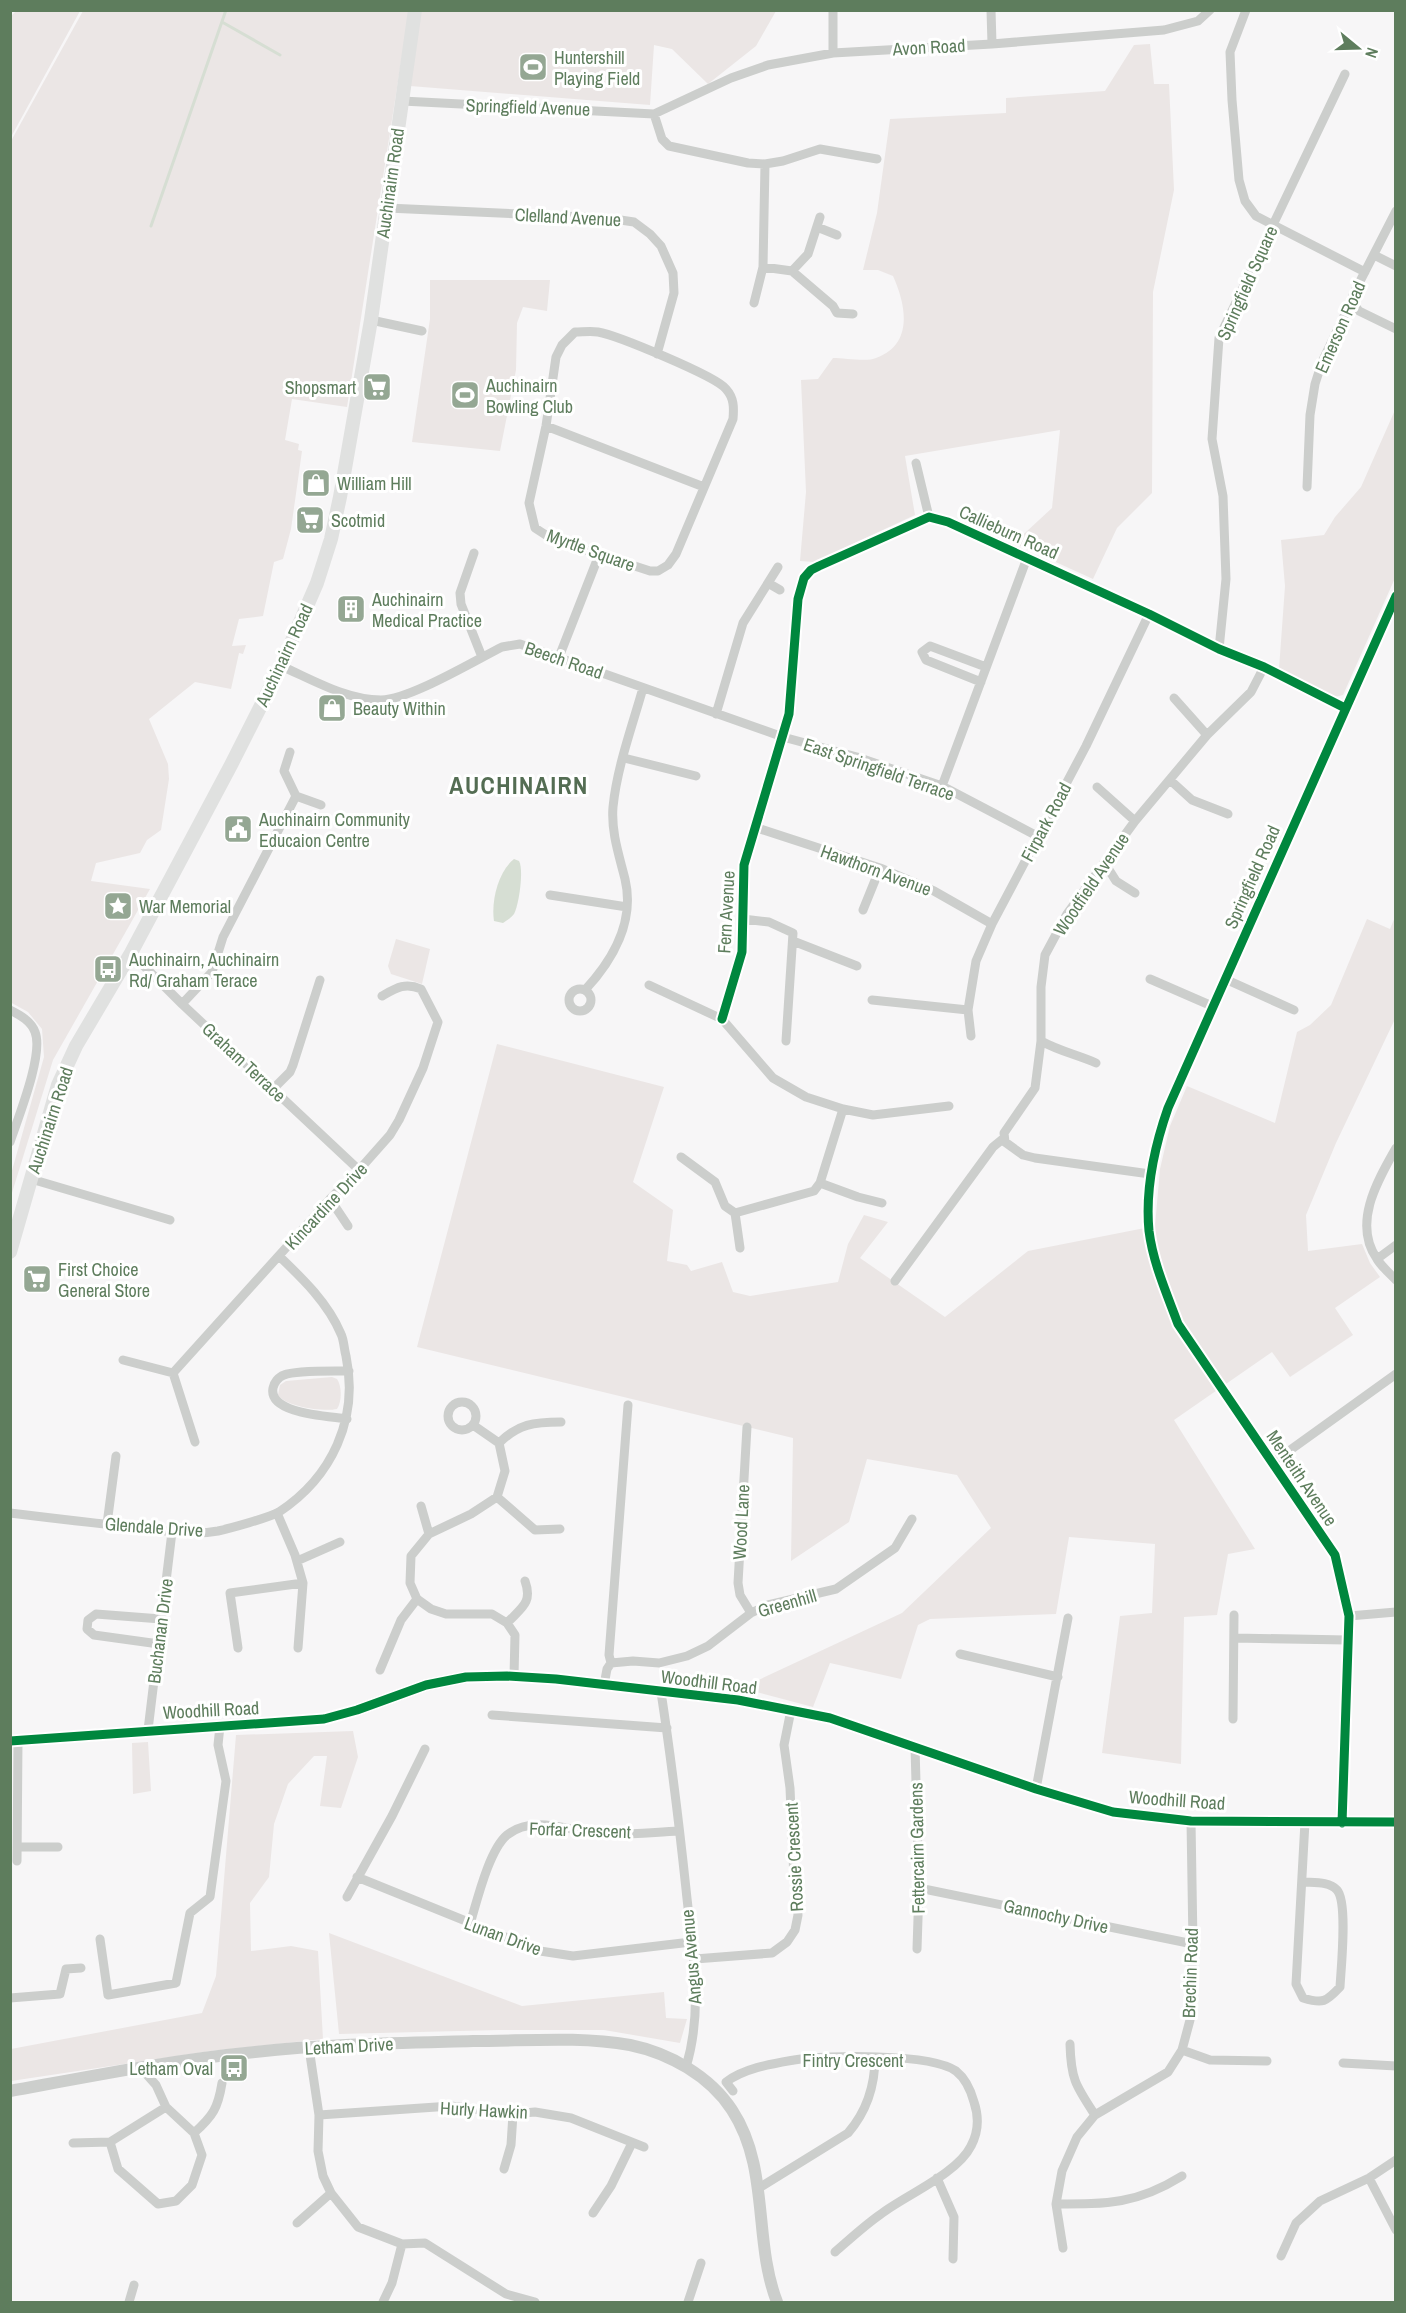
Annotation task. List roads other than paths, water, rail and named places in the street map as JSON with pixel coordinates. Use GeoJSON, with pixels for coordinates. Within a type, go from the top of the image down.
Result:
{"type":"FeatureCollection","features":[{"type":"Feature","properties":{"kind":"main road","name":"Auchinairn Road"},"geometry":{"type":"LineString","coordinates":[[11,1245],[58,1085],[71,1056],[131,953],[281,666],[317,583],[331,539],[370,320],[415,10]]}},
{"type":"Feature","properties":{"kind":"street"},"geometry":{"type":"LineString","coordinates":[[833,10],[833,53]]}},
{"type":"Feature","properties":{"kind":"street"},"geometry":{"type":"LineString","coordinates":[[991,10],[992,44]]}},
{"type":"Feature","properties":{"kind":"street","name":"Avon Road"},"geometry":{"type":"LineString","coordinates":[[654,114],[731,78],[768,65],[833,53],[992,44],[1164,30],[1198,21],[1210,10]]}},
{"type":"Feature","properties":{"kind":"street"},"geometry":{"type":"LineString","coordinates":[[1246,10],[1230,52],[1234,137],[1239,180],[1245,201],[1256,216],[1365,272]]}},
{"type":"Feature","properties":{"kind":"street","name":"Springfield Square"},"geometry":{"type":"LineString","coordinates":[[1219,649],[1226,579],[1223,496],[1212,439],[1219,338],[1345,74]]}},
{"type":"Feature","properties":{"kind":"street","name":"Springfield Avenue"},"geometry":{"type":"LineString","coordinates":[[402,101],[654,114]]}},
{"type":"Feature","properties":{"kind":"street"},"geometry":{"type":"LineString","coordinates":[[654,114],[662,139],[669,146],[748,163],[765,164],[783,161],[820,149],[877,159]]}},
{"type":"Feature","properties":{"kind":"street"},"geometry":{"type":"LineString","coordinates":[[754,303],[763,267],[765,164]]}},
{"type":"Feature","properties":{"kind":"street","name":"Clelland Avenue"},"geometry":{"type":"LineString","coordinates":[[387,208],[607,218],[634,222],[661,246],[673,273],[674,293],[657,354]]}},
{"type":"Feature","properties":{"kind":"street","name":"Emerson Road"},"geometry":{"type":"LineString","coordinates":[[1307,487],[1310,415],[1315,384],[1322,362],[1347,310],[1354,304],[1353,295],[1395,211]]}},
{"type":"Feature","properties":{"kind":"street"},"geometry":{"type":"LineString","coordinates":[[792,271],[808,254],[820,217]]}},
{"type":"Feature","properties":{"kind":"street"},"geometry":{"type":"LineString","coordinates":[[817,227],[837,235]]}},
{"type":"Feature","properties":{"kind":"street"},"geometry":{"type":"LineString","coordinates":[[1374,255],[1395,266]]}},
{"type":"Feature","properties":{"kind":"street"},"geometry":{"type":"LineString","coordinates":[[763,267],[792,271],[834,306],[837,313],[853,314]]}},
{"type":"Feature","properties":{"kind":"street"},"geometry":{"type":"LineString","coordinates":[[1354,304],[1359,311],[1395,329]]}},
{"type":"Feature","properties":{"kind":"street"},"geometry":{"type":"LineString","coordinates":[[370,320],[422,331]]}},
{"type":"Feature","properties":{"kind":"street","name":"Myrtle Square"},"geometry":{"type":"LineString","coordinates":[[574,332],[598,332],[714,379],[725,387],[734,407],[733,419],[676,554],[668,565],[658,571],[650,571],[552,539],[535,528],[529,502],[546,426],[556,357],[562,345],[574,332]]}},
{"type":"Feature","properties":{"kind":"street"},"geometry":{"type":"LineString","coordinates":[[546,426],[704,487]]}},
{"type":"Feature","properties":{"kind":"street"},"geometry":{"type":"LineString","coordinates":[[783,737],[789,714],[798,599],[804,578],[811,570],[819,566],[929,517],[916,463]]}},
{"type":"Feature","properties":{"kind":"street","name":"Callieburn Road"},"geometry":{"type":"LineString","coordinates":[[929,517],[948,522],[1149,614],[1219,649],[1264,667],[1345,708]]}},
{"type":"Feature","properties":{"kind":"street"},"geometry":{"type":"LineString","coordinates":[[474,553],[460,593],[460,604],[482,657]]}},
{"type":"Feature","properties":{"kind":"street"},"geometry":{"type":"LineString","coordinates":[[559,657],[599,555]]}},
{"type":"Feature","properties":{"kind":"street"},"geometry":{"type":"LineString","coordinates":[[942,786],[1027,558]]}},
{"type":"Feature","properties":{"kind":"street"},"geometry":{"type":"LineString","coordinates":[[716,714],[743,623],[778,567]]}},
{"type":"Feature","properties":{"kind":"street"},"geometry":{"type":"LineString","coordinates":[[768,583],[780,590]]}},
{"type":"Feature","properties":{"kind":"street","name":"Springfield Road"},"geometry":{"type":"LineString","coordinates":[[1150,1174],[1158,1137],[1168,1108],[1395,596]]}},
{"type":"Feature","properties":{"kind":"street","name":"Firpark Road"},"geometry":{"type":"LineString","coordinates":[[971,1036],[968,1010],[976,961],[992,924],[1086,746],[1149,614]]}},
{"type":"Feature","properties":{"kind":"street","name":"Beech Road"},"geometry":{"type":"LineString","coordinates":[[281,666],[329,687],[357,696],[382,700],[404,695],[502,647],[520,644],[783,737]]}},
{"type":"Feature","properties":{"kind":"street"},"geometry":{"type":"LineString","coordinates":[[981,682],[926,660],[922,652],[930,646],[986,667]]}},
{"type":"Feature","properties":{"kind":"street","name":"Woodfield Avenue"},"geometry":{"type":"LineString","coordinates":[[895,1281],[993,1147],[1007,1142],[1004,1133],[1035,1088],[1041,1041],[1041,987],[1045,955],[1067,914],[1135,821],[1207,735],[1251,692],[1264,667]]}},
{"type":"Feature","properties":{"kind":"street"},"geometry":{"type":"LineString","coordinates":[[585,990],[599,976],[614,953],[625,923],[626,882],[613,831],[613,820],[618,778],[643,688]]}},
{"type":"Feature","properties":{"kind":"street"},"geometry":{"type":"LineString","coordinates":[[1174,698],[1207,735]]}},
{"type":"Feature","properties":{"kind":"street","name":"East Springfield Terrace"},"geometry":{"type":"LineString","coordinates":[[783,737],[858,757],[942,786],[1039,837]]}},
{"type":"Feature","properties":{"kind":"street","name":"Fern Avenue"},"geometry":{"type":"LineString","coordinates":[[722,1019],[742,952],[744,865],[783,737]]}},
{"type":"Feature","properties":{"kind":"street"},"geometry":{"type":"LineString","coordinates":[[290,752],[284,771],[296,796],[321,805]]}},
{"type":"Feature","properties":{"kind":"street"},"geometry":{"type":"LineString","coordinates":[[624,759],[696,776]]}},
{"type":"Feature","properties":{"kind":"street"},"geometry":{"type":"LineString","coordinates":[[1170,780],[1192,800],[1228,814]]}},
{"type":"Feature","properties":{"kind":"street"},"geometry":{"type":"LineString","coordinates":[[1097,788],[1135,821]]}},
{"type":"Feature","properties":{"kind":"street"},"geometry":{"type":"LineString","coordinates":[[182,1004],[212,972],[223,937],[296,796]]}},
{"type":"Feature","properties":{"kind":"street","name":"Hawthorn Avenue"},"geometry":{"type":"LineString","coordinates":[[754,827],[880,868],[934,891],[992,924]]}},
{"type":"Feature","properties":{"kind":"street"},"geometry":{"type":"LineString","coordinates":[[1104,862],[1116,881],[1135,893]]}},
{"type":"Feature","properties":{"kind":"street"},"geometry":{"type":"LineString","coordinates":[[863,910],[880,868]]}},
{"type":"Feature","properties":{"kind":"street"},"geometry":{"type":"LineString","coordinates":[[550,895],[627,907]]}},
{"type":"Feature","properties":{"kind":"street"},"geometry":{"type":"LineString","coordinates":[[743,919],[769,922],[793,933],[786,1041]]}},
{"type":"Feature","properties":{"kind":"street"},"geometry":{"type":"LineString","coordinates":[[793,941],[857,966]]}},
{"type":"Feature","properties":{"kind":"street","name":"Graham Terrace"},"geometry":{"type":"LineString","coordinates":[[131,953],[359,1170]]}},
{"type":"Feature","properties":{"kind":"street"},"geometry":{"type":"LineString","coordinates":[[1150,979],[1212,1006]]}},
{"type":"Feature","properties":{"kind":"street"},"geometry":{"type":"LineString","coordinates":[[273,1089],[290,1072],[320,980]]}},
{"type":"Feature","properties":{"kind":"street"},"geometry":{"type":"LineString","coordinates":[[1225,980],[1294,1010]]}},
{"type":"Feature","properties":{"kind":"street","name":"Kincardine Drive"},"geometry":{"type":"LineString","coordinates":[[173,1373],[330,1198],[359,1170],[390,1135],[399,1120],[423,1068],[438,1022],[421,988],[404,984],[382,996]]}},
{"type":"Feature","properties":{"kind":"street"},"geometry":{"type":"LineString","coordinates":[[649,985],[722,1019],[773,1078],[806,1097],[843,1109],[873,1114],[949,1106]]}},
{"type":"Feature","properties":{"kind":"street"},"geometry":{"type":"LineString","coordinates":[[872,1000],[968,1010]]}},
{"type":"Feature","properties":{"kind":"street"},"geometry":{"type":"LineString","coordinates":[[10,1010],[25,1018],[35,1032],[37,1055],[10,1142]]}},
{"type":"Feature","properties":{"kind":"street"},"geometry":{"type":"LineString","coordinates":[[1041,1041],[1057,1050],[1077,1054],[1096,1063]]}},
{"type":"Feature","properties":{"kind":"street"},"geometry":{"type":"LineString","coordinates":[[735,1214],[814,1191],[820,1183],[843,1109]]}},
{"type":"Feature","properties":{"kind":"street"},"geometry":{"type":"LineString","coordinates":[[1007,1142],[1023,1155],[1035,1158],[1150,1174]]}},
{"type":"Feature","properties":{"kind":"street"},"geometry":{"type":"LineString","coordinates":[[1395,1148],[1374,1187],[1366,1224],[1377,1259],[1395,1280]]}},
{"type":"Feature","properties":{"kind":"street"},"geometry":{"type":"LineString","coordinates":[[681,1157],[715,1182],[725,1206],[735,1214],[740,1248]]}},
{"type":"Feature","properties":{"kind":"street","name":"Menteith Avenue"},"geometry":{"type":"LineString","coordinates":[[1150,1174],[1149,1231],[1162,1282],[1178,1324],[1335,1555],[1348,1616],[1342,1823]]}},
{"type":"Feature","properties":{"kind":"street"},"geometry":{"type":"LineString","coordinates":[[31,1179],[170,1220]]}},
{"type":"Feature","properties":{"kind":"street"},"geometry":{"type":"LineString","coordinates":[[820,1183],[882,1203]]}},
{"type":"Feature","properties":{"kind":"street"},"geometry":{"type":"LineString","coordinates":[[330,1198],[348,1226]]}},
{"type":"Feature","properties":{"kind":"street"},"geometry":{"type":"LineString","coordinates":[[1377,1259],[1395,1245]]}},
{"type":"Feature","properties":{"kind":"street","name":"Glendale Drive"},"geometry":{"type":"LineString","coordinates":[[10,1513],[172,1532],[217,1531],[277,1513],[308,1490],[329,1462],[347,1419],[349,1371],[341,1334],[314,1290],[279,1256]]}},
{"type":"Feature","properties":{"kind":"street"},"geometry":{"type":"LineString","coordinates":[[123,1360],[173,1373],[195,1442]]}},
{"type":"Feature","properties":{"kind":"street"},"geometry":{"type":"LineString","coordinates":[[347,1419],[280,1406],[272,1393],[274,1382],[283,1375],[349,1371]]}},
{"type":"Feature","properties":{"kind":"street"},"geometry":{"type":"LineString","coordinates":[[1272,1463],[1395,1374]]}},
{"type":"Feature","properties":{"kind":"street"},"geometry":{"type":"LineString","coordinates":[[604,1685],[607,1669],[611,1663],[609,1655],[628,1406]]}},
{"type":"Feature","properties":{"kind":"street"},"geometry":{"type":"LineString","coordinates":[[499,1443],[510,1432],[536,1422],[561,1422]]}},
{"type":"Feature","properties":{"kind":"street"},"geometry":{"type":"LineString","coordinates":[[473,1425],[499,1443],[506,1471],[497,1497],[471,1514],[429,1534],[411,1556],[410,1582],[417,1599],[431,1609],[446,1614],[492,1614],[507,1623],[515,1635],[514,1676]]}},
{"type":"Feature","properties":{"kind":"street","name":"Wood Lane"},"geometry":{"type":"LineString","coordinates":[[747,1427],[738,1583],[740,1595],[751,1613]]}},
{"type":"Feature","properties":{"kind":"street"},"geometry":{"type":"LineString","coordinates":[[107,1524],[116,1456]]}},
{"type":"Feature","properties":{"kind":"street"},"geometry":{"type":"LineString","coordinates":[[497,1497],[535,1530],[560,1529]]}},
{"type":"Feature","properties":{"kind":"street"},"geometry":{"type":"LineString","coordinates":[[421,1506],[429,1534]]}},
{"type":"Feature","properties":{"kind":"street"},"geometry":{"type":"LineString","coordinates":[[277,1513],[297,1561],[303,1583],[298,1648]]}},
{"type":"Feature","properties":{"kind":"street","name":"Greenhill"},"geometry":{"type":"LineString","coordinates":[[611,1663],[633,1661],[659,1663],[687,1656],[708,1646],[751,1613],[768,1605],[836,1589],[896,1548],[912,1520]]}},
{"type":"Feature","properties":{"kind":"street","name":"Buchanan Drive"},"geometry":{"type":"LineString","coordinates":[[148,1730],[172,1532]]}},
{"type":"Feature","properties":{"kind":"street"},"geometry":{"type":"LineString","coordinates":[[297,1561],[340,1542]]}},
{"type":"Feature","properties":{"kind":"street"},"geometry":{"type":"LineString","coordinates":[[507,1623],[526,1602],[530,1593],[525,1581]]}},
{"type":"Feature","properties":{"kind":"street"},"geometry":{"type":"LineString","coordinates":[[238,1648],[230,1593],[303,1583]]}},
{"type":"Feature","properties":{"kind":"street"},"geometry":{"type":"LineString","coordinates":[[380,1670],[401,1620],[417,1599]]}},
{"type":"Feature","properties":{"kind":"street"},"geometry":{"type":"LineString","coordinates":[[1348,1616],[1395,1612]]}},
{"type":"Feature","properties":{"kind":"street"},"geometry":{"type":"LineString","coordinates":[[159,1644],[94,1635],[87,1629],[88,1620],[96,1614],[161,1619]]}},
{"type":"Feature","properties":{"kind":"street"},"geometry":{"type":"LineString","coordinates":[[1233,1719],[1234,1615]]}},
{"type":"Feature","properties":{"kind":"street"},"geometry":{"type":"LineString","coordinates":[[1036,1789],[1068,1618]]}},
{"type":"Feature","properties":{"kind":"street"},"geometry":{"type":"LineString","coordinates":[[1235,1638],[1347,1640]]}},
{"type":"Feature","properties":{"kind":"street"},"geometry":{"type":"LineString","coordinates":[[960,1654],[1058,1677]]}},
{"type":"Feature","properties":{"kind":"street","name":"Woodhill Road"},"geometry":{"type":"LineString","coordinates":[[14,1741],[324,1719],[357,1710],[426,1685],[466,1677],[514,1676],[738,1701],[830,1718],[1036,1789],[1113,1812],[1191,1821],[1395,1822]]}},
{"type":"Feature","properties":{"kind":"street","name":"Angus Avenue"},"geometry":{"type":"LineString","coordinates":[[661,1692],[691,1942],[695,1959],[696,2012],[691,2050],[686,2067]]}},
{"type":"Feature","properties":{"kind":"street","name":"Rossie Crescent"},"geometry":{"type":"LineString","coordinates":[[695,1959],[772,1953],[782,1948],[795,1930],[798,1915],[790,1788],[784,1745],[791,1710]]}},
{"type":"Feature","properties":{"kind":"street"},"geometry":{"type":"LineString","coordinates":[[492,1715],[667,1728]]}},
{"type":"Feature","properties":{"kind":"street"},"geometry":{"type":"LineString","coordinates":[[100,1939],[108,1995],[176,1983],[190,1913],[210,1897],[226,1781],[218,1745],[220,1726]]}},
{"type":"Feature","properties":{"kind":"street"},"geometry":{"type":"LineString","coordinates":[[14,1741],[17,1861]]}},
{"type":"Feature","properties":{"kind":"street","name":"Fettercairn Gardens"},"geometry":{"type":"LineString","coordinates":[[915,1747],[919,1888],[917,1949]]}},
{"type":"Feature","properties":{"kind":"street"},"geometry":{"type":"LineString","coordinates":[[347,1896],[392,1816],[425,1749]]}},
{"type":"Feature","properties":{"kind":"street","name":"Brechin Road"},"geometry":{"type":"LineString","coordinates":[[1063,2247],[1056,2204],[1062,2171],[1077,2137],[1095,2115],[1168,2072],[1182,2050],[1190,2020],[1193,1944],[1191,1821]]}},
{"type":"Feature","properties":{"kind":"street"},"geometry":{"type":"LineString","coordinates":[[1302,1882],[1327,1884],[1337,1890],[1343,1904],[1340,1987],[1329,1999],[1317,2002],[1303,1998],[1296,1984],[1305,1822]]}},
{"type":"Feature","properties":{"kind":"street","name":"Forfar Crescent"},"geometry":{"type":"LineString","coordinates":[[470,1924],[488,1867],[505,1836],[520,1828],[534,1824],[605,1834],[679,1831]]}},
{"type":"Feature","properties":{"kind":"street"},"geometry":{"type":"LineString","coordinates":[[17,1847],[58,1846]]}},
{"type":"Feature","properties":{"kind":"street","name":"Lunan Drive"},"geometry":{"type":"LineString","coordinates":[[357,1878],[540,1951],[573,1956],[691,1942]]}},
{"type":"Feature","properties":{"kind":"street","name":"Gannochy Drive"},"geometry":{"type":"LineString","coordinates":[[919,1888],[1193,1944]]}},
{"type":"Feature","properties":{"kind":"street"},"geometry":{"type":"LineString","coordinates":[[10,1998],[60,1994],[66,1969],[81,1968]]}},
{"type":"Feature","properties":{"kind":"street","name":"Letham Drive"},"geometry":{"type":"LineString","coordinates":[[10,2091],[140,2067],[256,2052],[393,2043],[571,2040],[630,2045],[664,2055],[686,2067]]}},
{"type":"Feature","properties":{"kind":"street"},"geometry":{"type":"LineString","coordinates":[[1070,2044],[1074,2083],[1095,2115]]}},
{"type":"Feature","properties":{"kind":"street"},"geometry":{"type":"LineString","coordinates":[[309,2048],[319,2115],[318,2151],[323,2176],[331,2193],[358,2226],[402,2244],[425,2243],[505,2298],[535,2302]]}},
{"type":"Feature","properties":{"kind":"street"},"geometry":{"type":"LineString","coordinates":[[1182,2050],[1210,2060],[1267,2061]]}},
{"type":"Feature","properties":{"kind":"street"},"geometry":{"type":"LineString","coordinates":[[759,2188],[848,2133],[858,2122],[867,2105],[875,2072],[875,2057]]}},
{"type":"Feature","properties":{"kind":"street","name":"Fintry Crescent"},"geometry":{"type":"LineString","coordinates":[[734,2091],[726,2082],[744,2071],[796,2059],[875,2057],[934,2063],[956,2071],[969,2087],[977,2111],[977,2130],[971,2147],[957,2165],[880,2214],[835,2252]]}},
{"type":"Feature","properties":{"kind":"street"},"geometry":{"type":"LineString","coordinates":[[1343,2063],[1395,2066]]}},
{"type":"Feature","properties":{"kind":"street"},"geometry":{"type":"LineString","coordinates":[[110,2142],[118,2169],[158,2204],[176,2201],[192,2186],[202,2155],[194,2133],[166,2107],[156,2085],[140,2067]]}},
{"type":"Feature","properties":{"kind":"street"},"geometry":{"type":"LineString","coordinates":[[686,2067],[709,2084],[731,2109],[748,2144],[759,2188],[767,2272],[777,2302]]}},
{"type":"Feature","properties":{"kind":"street"},"geometry":{"type":"LineString","coordinates":[[194,2133],[210,2118],[219,2103],[222,2083]]}},
{"type":"Feature","properties":{"kind":"street","name":"Hurly Hawkin"},"geometry":{"type":"LineString","coordinates":[[319,2115],[451,2106],[513,2114],[535,2112],[571,2118],[644,2147]]}},
{"type":"Feature","properties":{"kind":"street"},"geometry":{"type":"LineString","coordinates":[[73,2143],[110,2142],[166,2107]]}},
{"type":"Feature","properties":{"kind":"street"},"geometry":{"type":"LineString","coordinates":[[504,2169],[511,2145],[513,2114]]}},
{"type":"Feature","properties":{"kind":"street"},"geometry":{"type":"LineString","coordinates":[[593,2213],[610,2186],[632,2142]]}},
{"type":"Feature","properties":{"kind":"street"},"geometry":{"type":"LineString","coordinates":[[1281,2256],[1296,2223],[1320,2201],[1369,2178],[1395,2160]]}},
{"type":"Feature","properties":{"kind":"street"},"geometry":{"type":"LineString","coordinates":[[1056,2204],[1105,2204],[1137,2198],[1161,2189],[1182,2176]]}},
{"type":"Feature","properties":{"kind":"street"},"geometry":{"type":"LineString","coordinates":[[937,2178],[954,2217],[953,2259]]}},
{"type":"Feature","properties":{"kind":"street"},"geometry":{"type":"LineString","coordinates":[[1369,2178],[1395,2230]]}},
{"type":"Feature","properties":{"kind":"street"},"geometry":{"type":"LineString","coordinates":[[297,2223],[331,2193]]}},
{"type":"Feature","properties":{"kind":"street"},"geometry":{"type":"LineString","coordinates":[[383,2302],[392,2283],[402,2244]]}},
{"type":"Feature","properties":{"kind":"street"},"geometry":{"type":"LineString","coordinates":[[688,2302],[701,2263]]}},
{"type":"Feature","properties":{"kind":"street"},"geometry":{"type":"LineString","coordinates":[[129,2302],[134,2284]]}},
{"type":"Feature","properties":{"kind":"waterway"},"geometry":{"type":"LineString","coordinates":[[151,226],[226,10]]}},
{"type":"Feature","properties":{"kind":"waterway"},"geometry":{"type":"LineString","coordinates":[[222,22],[280,55]]}},
{"type":"Feature","properties":{"kind":"place","name":"Huntershill Playing Field"},"geometry":{"type":"Point","coordinates":[533,67]}},
{"type":"Feature","properties":{"kind":"place","name":"Shopsmart"},"geometry":{"type":"Point","coordinates":[377,387]}},
{"type":"Feature","properties":{"kind":"place","name":"Auchinairn Bowling Club"},"geometry":{"type":"Point","coordinates":[465,395]}},
{"type":"Feature","properties":{"kind":"place","name":"William Hill"},"geometry":{"type":"Point","coordinates":[316,483]}},
{"type":"Feature","properties":{"kind":"place","name":"Scotmid"},"geometry":{"type":"Point","coordinates":[310,520]}},
{"type":"Feature","properties":{"kind":"place","name":"Auchinairn Medical Practice"},"geometry":{"type":"Point","coordinates":[351,609]}},
{"type":"Feature","properties":{"kind":"place","name":"Beauty Within"},"geometry":{"type":"Point","coordinates":[332,708]}},
{"type":"Feature","properties":{"kind":"place","name":"Auchinairn Community Educaion Centre"},"geometry":{"type":"Point","coordinates":[238,829]}},
{"type":"Feature","properties":{"kind":"place","name":"War Memorial"},"geometry":{"type":"Point","coordinates":[118,906]}},
{"type":"Feature","properties":{"kind":"place","name":"Auchinairn, Auchinairn Rd/ Graham Terace"},"geometry":{"type":"Point","coordinates":[108,969]}},
{"type":"Feature","properties":{"kind":"place","name":"First Choice General Store"},"geometry":{"type":"Point","coordinates":[37,1279]}},
{"type":"Feature","properties":{"kind":"place","name":"Letham Oval"},"geometry":{"type":"Point","coordinates":[234,2068]}},
{"type":"Feature","properties":{"kind":"district","name":"AUCHINAIRN"},"geometry":{"type":"Point","coordinates":[519,785]}}]}
